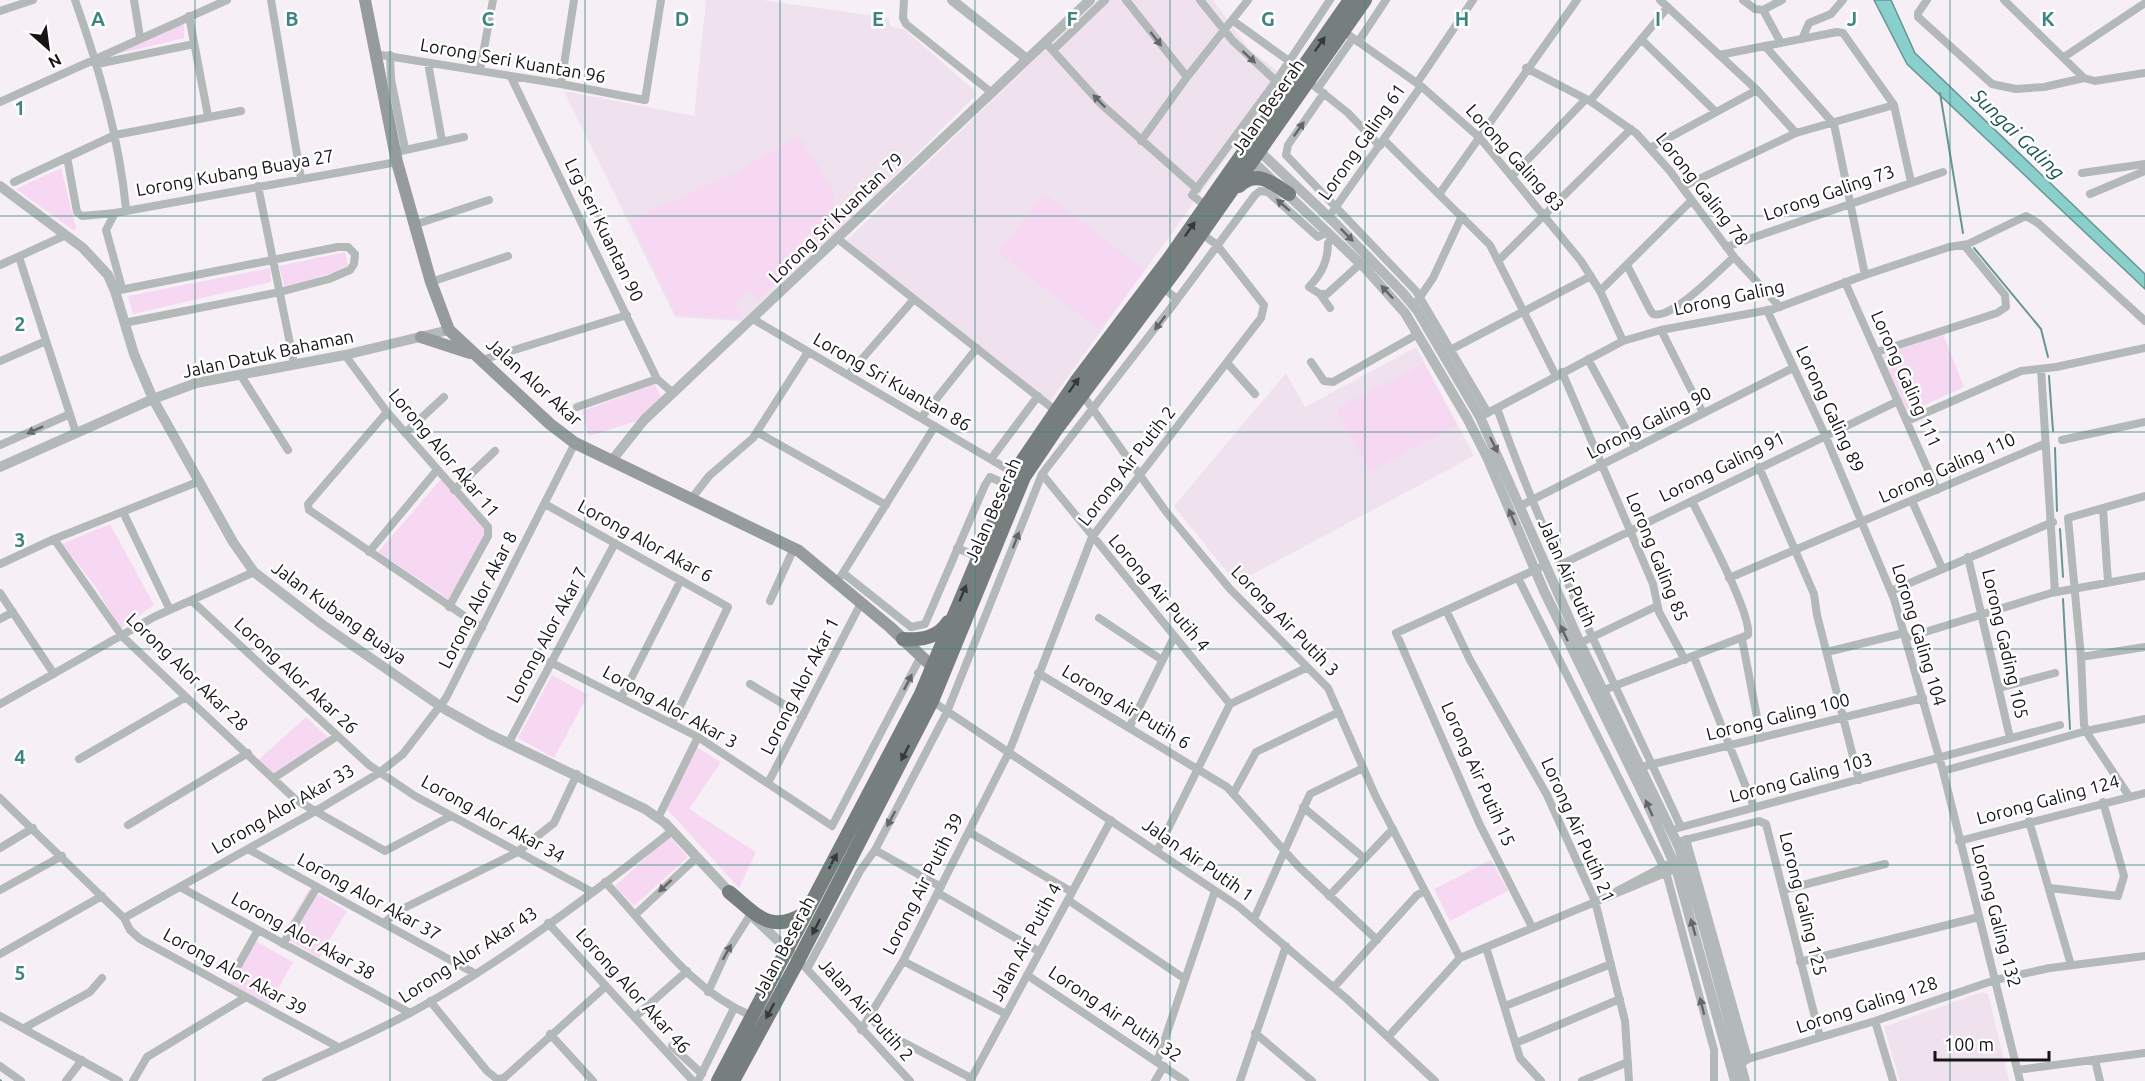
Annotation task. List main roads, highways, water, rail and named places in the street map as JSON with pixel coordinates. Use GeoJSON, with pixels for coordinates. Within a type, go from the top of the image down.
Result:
{"type":"FeatureCollection","features":[{"type":"Feature","properties":{"kind":"highway","name":"Jalan Beserah"},"geometry":{"type":"LineString","coordinates":[[1313,84],[1350,0]]}},
{"type":"Feature","properties":{"kind":"highway","name":"Jalan Beserah"},"geometry":{"type":"LineString","coordinates":[[938,672],[954,614],[1011,479],[1056,411],[1206,206],[1352,37],[1365,0]]}},
{"type":"Feature","properties":{"kind":"highway","name":"Jalan Beserah"},"geometry":{"type":"LineString","coordinates":[[733,1081],[803,965],[938,672],[1024,477],[1082,394],[1202,233],[1226,198],[1251,152]]}},
{"type":"Feature","properties":{"kind":"highway"},"geometry":{"type":"LineString","coordinates":[[1226,198],[1245,180],[1255,177],[1270,181],[1289,194]]}},
{"type":"Feature","properties":{"kind":"highway"},"geometry":{"type":"LineString","coordinates":[[903,639],[918,640],[933,636],[945,627],[954,614]]}},
{"type":"Feature","properties":{"kind":"highway","name":"Jalan Beserah"},"geometry":{"type":"LineString","coordinates":[[718,1081],[805,913],[926,698]]}},
{"type":"Feature","properties":{"kind":"highway"},"geometry":{"type":"LineString","coordinates":[[729,892],[768,922],[784,923],[805,913]]}},
{"type":"Feature","properties":{"kind":"main road","name":"Jalan Alor Akar"},"geometry":{"type":"LineString","coordinates":[[365,0],[375,54],[385,79],[414,225],[431,282],[449,330],[550,424],[575,443],[613,459],[794,548],[840,578],[861,603],[938,672]]}},
{"type":"Feature","properties":{"kind":"main road"},"geometry":{"type":"LineString","coordinates":[[421,338],[440,341],[479,358]]}},
{"type":"Feature","properties":{"kind":"water"},"geometry":{"type":"Polygon","coordinates":[[[1874,0],[1891,0],[1915,53],[2145,274],[2145,289],[1907,64],[1874,0]]]}},
{"type":"Feature","properties":{"kind":"waterway"},"geometry":{"type":"LineString","coordinates":[[1940,93],[1963,233]]}},
{"type":"Feature","properties":{"kind":"waterway"},"geometry":{"type":"LineString","coordinates":[[1974,248],[2041,329],[2048,357]]}},
{"type":"Feature","properties":{"kind":"waterway"},"geometry":{"type":"LineString","coordinates":[[2049,376],[2053,431]]}},
{"type":"Feature","properties":{"kind":"waterway"},"geometry":{"type":"LineString","coordinates":[[2055,448],[2057,511]]}},
{"type":"Feature","properties":{"kind":"waterway"},"geometry":{"type":"LineString","coordinates":[[2060,529],[2063,577]]}},
{"type":"Feature","properties":{"kind":"waterway"},"geometry":{"type":"LineString","coordinates":[[2063,599],[2070,729]]}},
{"type":"Feature","properties":{"kind":"water label","name":"Sungai Galing"},"geometry":{"type":"Point","coordinates":[2018,134]}}]}
